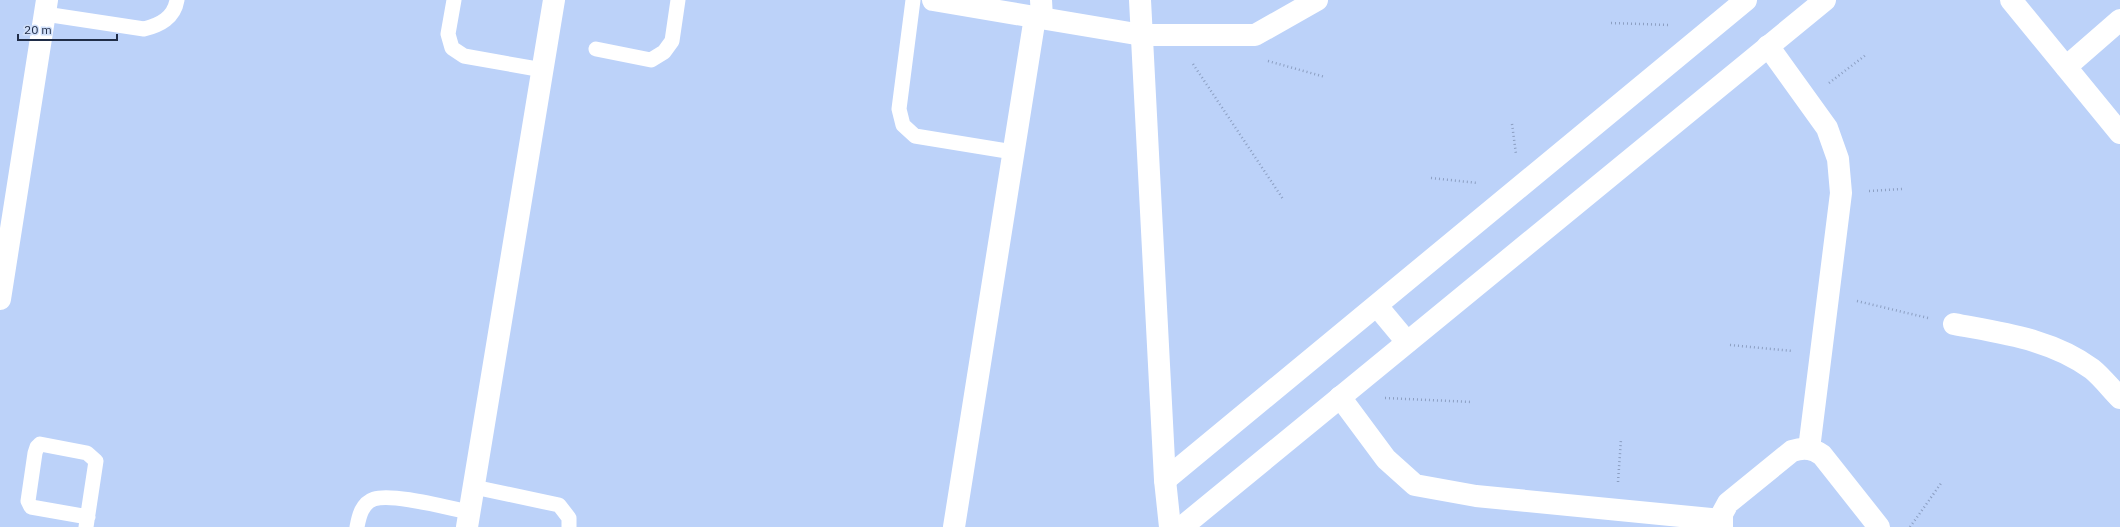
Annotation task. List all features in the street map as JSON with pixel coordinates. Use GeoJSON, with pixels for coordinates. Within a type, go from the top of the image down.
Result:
{"type":"FeatureCollection","features":[{"type":"Feature","properties":{"kind":"street"},"geometry":{"type":"LineString","coordinates":[[468,520],[554,0]]}},
{"type":"Feature","properties":{"kind":"street"},"geometry":{"type":"LineString","coordinates":[[933,0],[1039,12],[1142,35],[1255,35],[1317,0]]}},
{"type":"Feature","properties":{"kind":"street"},"geometry":{"type":"LineString","coordinates":[[1140,0],[1166,480],[1170,527]]}},
{"type":"Feature","properties":{"kind":"street"},"geometry":{"type":"LineString","coordinates":[[1166,480],[1746,0]]}},
{"type":"Feature","properties":{"kind":"street"},"geometry":{"type":"LineString","coordinates":[[1182,527],[1825,0]]}},
{"type":"Feature","properties":{"kind":"street"},"geometry":{"type":"LineString","coordinates":[[2011,0],[2120,133]]}},
{"type":"Feature","properties":{"kind":"street"},"geometry":{"type":"LineString","coordinates":[[0,299],[46,7]]}},
{"type":"Feature","properties":{"kind":"street"},"geometry":{"type":"LineString","coordinates":[[954,527],[1013,152],[1039,12]]}},
{"type":"Feature","properties":{"kind":"street"},"geometry":{"type":"LineString","coordinates":[[2066,66],[2120,20]]}},
{"type":"Feature","properties":{"kind":"street"},"geometry":{"type":"LineString","coordinates":[[1768,46],[1827,128],[1836,153],[1841,193],[1809,449]]}},
{"type":"Feature","properties":{"kind":"street"},"geometry":{"type":"LineString","coordinates":[[1377,306],[1407,342]]}},
{"type":"Feature","properties":{"kind":"street"},"geometry":{"type":"LineString","coordinates":[[1954,324],[2007,334],[2052,346],[2093,369],[2120,398]]}},
{"type":"Feature","properties":{"kind":"street"},"geometry":{"type":"LineString","coordinates":[[1340,397],[1386,459],[1415,485],[1476,496],[1616,510],[1722,524],[1722,514],[1728,503],[1786,456],[1797,449],[1809,449],[1822,455],[1879,527]]}},
{"type":"Feature","properties":{"kind":"lane"},"geometry":{"type":"LineString","coordinates":[[46,7],[144,29],[159,26],[170,16],[177,0]]}},
{"type":"Feature","properties":{"kind":"lane"},"geometry":{"type":"LineString","coordinates":[[454,0],[448,34],[452,48],[464,56],[543,70]]}},
{"type":"Feature","properties":{"kind":"lane"},"geometry":{"type":"LineString","coordinates":[[596,49],[650,60],[664,52],[672,41],[678,0]]}},
{"type":"Feature","properties":{"kind":"lane"},"geometry":{"type":"LineString","coordinates":[[913,0],[899,109],[903,124],[915,136],[1013,152]]}},
{"type":"Feature","properties":{"kind":"lane"},"geometry":{"type":"LineString","coordinates":[[40,444],[87,453],[96,461],[87,522],[31,507],[28,500],[36,447],[40,444]]}},
{"type":"Feature","properties":{"kind":"lane"},"geometry":{"type":"LineString","coordinates":[[474,487],[559,505],[569,518],[569,527]]}},
{"type":"Feature","properties":{"kind":"lane"},"geometry":{"type":"LineString","coordinates":[[357,527],[360,511],[372,499],[390,497],[468,520]]}},
{"type":"Feature","properties":{"kind":"path"},"geometry":{"type":"LineString","coordinates":[[1611,23],[1715,26]]}},
{"type":"Feature","properties":{"kind":"path"},"geometry":{"type":"LineString","coordinates":[[1173,35],[1283,200]]}},
{"type":"Feature","properties":{"kind":"path"},"geometry":{"type":"LineString","coordinates":[[1808,100],[1867,54]]}},
{"type":"Feature","properties":{"kind":"path"},"geometry":{"type":"LineString","coordinates":[[1841,193],[1903,189]]}},
{"type":"Feature","properties":{"kind":"path"},"geometry":{"type":"LineString","coordinates":[[1829,294],[1954,324]]}},
{"type":"Feature","properties":{"kind":"path"},"geometry":{"type":"LineString","coordinates":[[1730,345],[1821,354]]}},
{"type":"Feature","properties":{"kind":"path"},"geometry":{"type":"LineString","coordinates":[[1340,397],[1472,402]]}},
{"type":"Feature","properties":{"kind":"path"},"geometry":{"type":"LineString","coordinates":[[1616,510],[1621,439]]}},
{"type":"Feature","properties":{"kind":"path"},"geometry":{"type":"LineString","coordinates":[[1910,527],[1942,482]]}}]}
